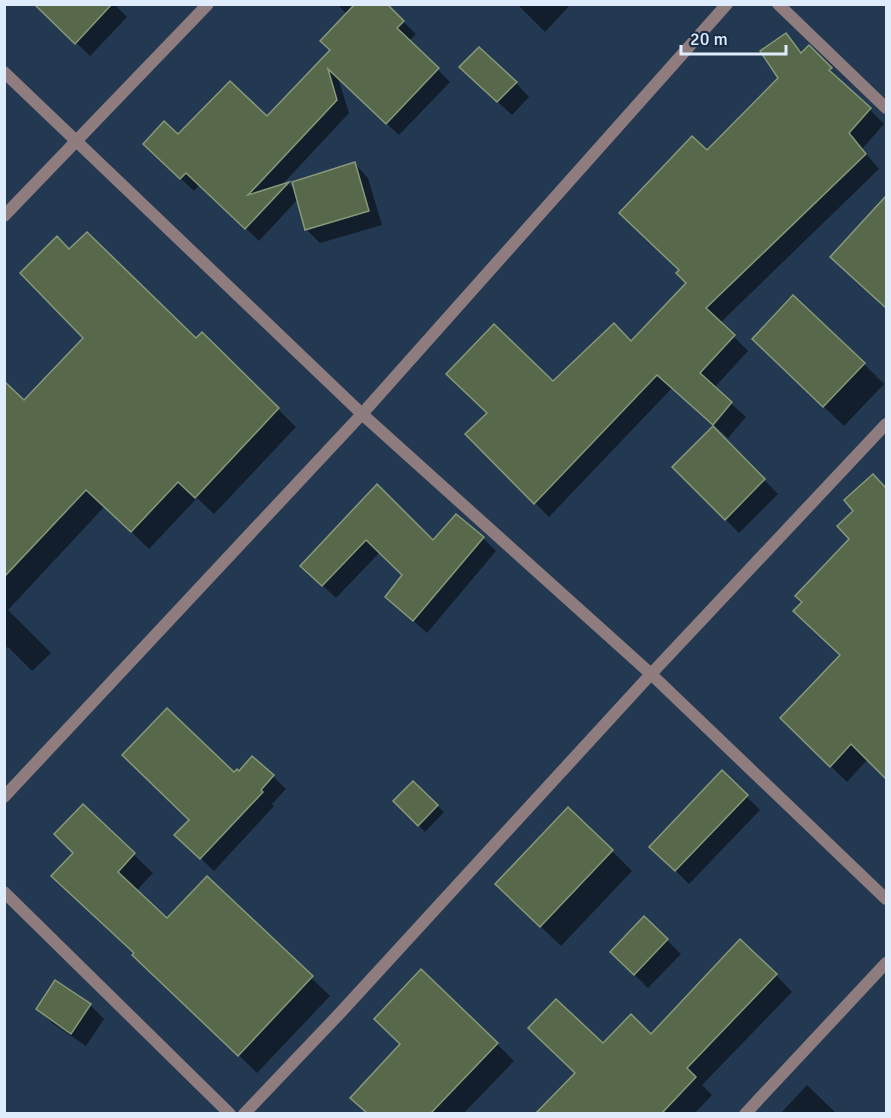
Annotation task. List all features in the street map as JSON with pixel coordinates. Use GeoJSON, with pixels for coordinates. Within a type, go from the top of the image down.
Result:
{"type":"FeatureCollection","features":[{"type":"Feature","properties":{"kind":"street"},"geometry":{"type":"LineString","coordinates":[[4,216],[208,4]]}},
{"type":"Feature","properties":{"kind":"street"},"geometry":{"type":"LineString","coordinates":[[4,797],[362,414],[727,4]]}},
{"type":"Feature","properties":{"kind":"street"},"geometry":{"type":"LineString","coordinates":[[778,4],[886,108]]}},
{"type":"Feature","properties":{"kind":"street"},"geometry":{"type":"LineString","coordinates":[[4,72],[362,414],[651,674],[886,899]]}},
{"type":"Feature","properties":{"kind":"street"},"geometry":{"type":"LineString","coordinates":[[244,1113],[349,1003],[651,674],[886,424]]}},
{"type":"Feature","properties":{"kind":"street"},"geometry":{"type":"LineString","coordinates":[[4,892],[230,1113]]}},
{"type":"Feature","properties":{"kind":"street"},"geometry":{"type":"LineString","coordinates":[[745,1113],[886,963]]}},
{"type":"Feature","properties":{"kind":"building"},"geometry":{"type":"Polygon","coordinates":[[[34,4],[112,4],[75,44],[34,4]]]}},
{"type":"Feature","properties":{"kind":"building"},"geometry":{"type":"Polygon","coordinates":[[[355,4],[387,4],[404,21],[397,28],[439,68],[386,124],[328,69],[337,100],[248,195],[289,182],[245,229],[186,173],[180,179],[143,144],[164,121],[178,134],[230,81],[267,116],[330,50],[320,41],[355,4]]]}},
{"type":"Feature","properties":{"kind":"building"},"geometry":{"type":"Polygon","coordinates":[[[786,33],[801,53],[809,45],[832,68],[829,70],[871,108],[849,133],[866,154],[706,308],[735,335],[700,373],[732,402],[713,425],[657,375],[534,504],[465,434],[487,413],[446,374],[494,324],[553,381],[614,323],[631,341],[686,283],[676,273],[679,270],[619,213],[692,136],[707,150],[778,78],[760,51],[786,33]]]}},
{"type":"Feature","properties":{"kind":"building"},"geometry":{"type":"Polygon","coordinates":[[[479,47],[517,82],[497,102],[459,67],[479,47]]]}},
{"type":"Feature","properties":{"kind":"building"},"geometry":{"type":"Polygon","coordinates":[[[355,162],[369,211],[305,230],[292,182],[355,162]]]}},
{"type":"Feature","properties":{"kind":"building"},"geometry":{"type":"Polygon","coordinates":[[[886,196],[886,308],[830,257],[886,196]]]}},
{"type":"Feature","properties":{"kind":"building"},"geometry":{"type":"Polygon","coordinates":[[[87,232],[196,338],[202,332],[279,408],[195,498],[178,482],[131,532],[86,490],[4,577],[4,381],[24,400],[83,338],[20,273],[57,236],[69,249],[87,232]]]}},
{"type":"Feature","properties":{"kind":"building"},"geometry":{"type":"Polygon","coordinates":[[[793,295],[865,363],[823,407],[752,339],[793,295]]]}},
{"type":"Feature","properties":{"kind":"building"},"geometry":{"type":"Polygon","coordinates":[[[713,426],[765,479],[725,520],[672,467],[713,426]]]}},
{"type":"Feature","properties":{"kind":"building"},"geometry":{"type":"Polygon","coordinates":[[[873,474],[886,488],[886,779],[851,744],[830,767],[780,718],[840,655],[793,611],[802,602],[795,596],[849,539],[837,526],[853,511],[844,500],[873,474]]]}},
{"type":"Feature","properties":{"kind":"building"},"geometry":{"type":"Polygon","coordinates":[[[377,484],[433,540],[456,514],[484,537],[413,621],[385,597],[402,575],[366,540],[322,586],[300,566],[377,484]]]}},
{"type":"Feature","properties":{"kind":"building"},"geometry":{"type":"Polygon","coordinates":[[[167,708],[234,772],[237,769],[239,771],[252,756],[274,775],[261,790],[263,792],[200,859],[174,835],[189,820],[122,755],[167,708]]]}},
{"type":"Feature","properties":{"kind":"building"},"geometry":{"type":"Polygon","coordinates":[[[722,770],[748,795],[675,871],[649,847],[722,770]]]}},
{"type":"Feature","properties":{"kind":"building"},"geometry":{"type":"Polygon","coordinates":[[[413,781],[438,805],[418,826],[393,801],[413,781]]]}},
{"type":"Feature","properties":{"kind":"building"},"geometry":{"type":"Polygon","coordinates":[[[83,804],[135,853],[118,872],[167,918],[207,876],[313,976],[238,1056],[132,955],[134,953],[51,876],[73,853],[54,834],[83,804]]]}},
{"type":"Feature","properties":{"kind":"building"},"geometry":{"type":"Polygon","coordinates":[[[568,807],[613,850],[540,927],[495,884],[568,807]]]}},
{"type":"Feature","properties":{"kind":"building"},"geometry":{"type":"Polygon","coordinates":[[[644,916],[668,939],[634,975],[610,952],[644,916]]]}},
{"type":"Feature","properties":{"kind":"building"},"geometry":{"type":"Polygon","coordinates":[[[740,939],[777,974],[687,1068],[696,1077],[662,1113],[536,1113],[575,1073],[528,1028],[556,999],[603,1043],[631,1014],[651,1034],[740,939]]]}},
{"type":"Feature","properties":{"kind":"building"},"geometry":{"type":"Polygon","coordinates":[[[421,969],[498,1043],[431,1113],[367,1113],[350,1098],[400,1044],[374,1019],[421,969]]]}},
{"type":"Feature","properties":{"kind":"building"},"geometry":{"type":"Polygon","coordinates":[[[55,980],[91,1004],[71,1034],[36,1009],[55,980]]]}}]}
